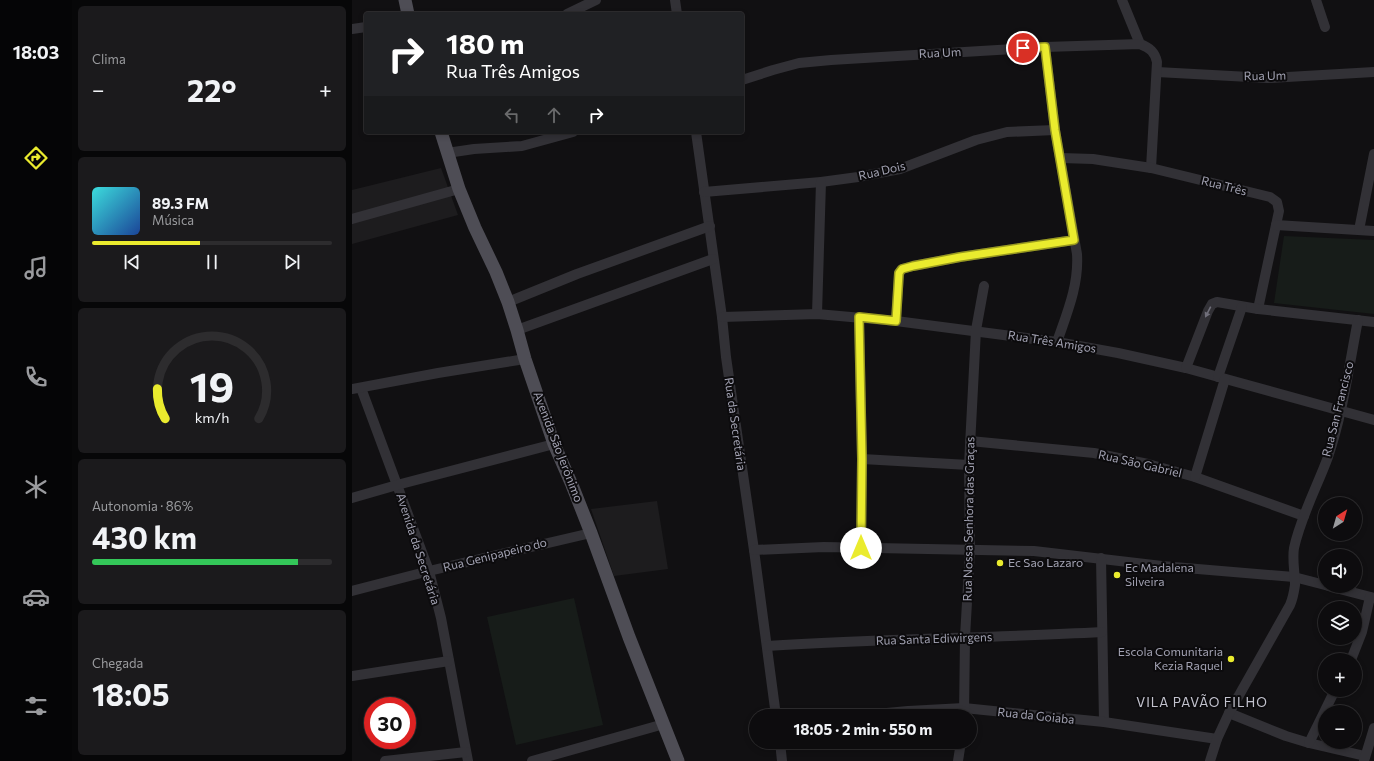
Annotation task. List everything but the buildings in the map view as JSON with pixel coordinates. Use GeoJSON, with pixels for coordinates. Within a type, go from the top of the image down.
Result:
{"type":"FeatureCollection","features":[{"type":"Feature","properties":{"kind":"main road"},"geometry":{"type":"LineString","coordinates":[[405,0],[408,12]]}},
{"type":"Feature","properties":{"kind":"main road","name":"Avenida São Jerônimo"},"geometry":{"type":"LineString","coordinates":[[442,134],[459,189],[508,302],[525,359],[554,444],[591,533],[629,637],[678,761]]}},
{"type":"Feature","properties":{"kind":"street"},"geometry":{"type":"LineString","coordinates":[[571,12],[596,0]]}},
{"type":"Feature","properties":{"kind":"street"},"geometry":{"type":"LineString","coordinates":[[675,0],[677,12]]}},
{"type":"Feature","properties":{"kind":"street"},"geometry":{"type":"LineString","coordinates":[[1122,0],[1140,44],[1148,47],[1154,53],[1157,62],[1151,168]]}},
{"type":"Feature","properties":{"kind":"street"},"geometry":{"type":"LineString","coordinates":[[1316,0],[1325,27]]}},
{"type":"Feature","properties":{"kind":"street"},"geometry":{"type":"LineString","coordinates":[[352,30],[364,27]]}},
{"type":"Feature","properties":{"kind":"street","name":"Rua Um"},"geometry":{"type":"LineString","coordinates":[[744,79],[799,63],[830,60],[1045,47],[1140,44]]}},
{"type":"Feature","properties":{"kind":"street"},"geometry":{"type":"LineString","coordinates":[[1045,47],[1055,130],[1077,254],[1078,269],[1069,309],[1057,342]]}},
{"type":"Feature","properties":{"kind":"street","name":"Rua Um"},"geometry":{"type":"LineString","coordinates":[[1157,72],[1268,78],[1374,72]]}},
{"type":"Feature","properties":{"kind":"street","name":"Rua Dois"},"geometry":{"type":"LineString","coordinates":[[704,192],[822,182],[858,177],[900,169],[976,140],[1007,132],[1055,130]]}},
{"type":"Feature","properties":{"kind":"street"},"geometry":{"type":"LineString","coordinates":[[447,153],[474,149],[522,146],[566,134]]}},
{"type":"Feature","properties":{"kind":"street","name":"Rua da Secretária"},"geometry":{"type":"LineString","coordinates":[[696,134],[775,709]]}},
{"type":"Feature","properties":{"kind":"street"},"geometry":{"type":"LineString","coordinates":[[1359,230],[1374,154]]}},
{"type":"Feature","properties":{"kind":"street","name":"Rua Três"},"geometry":{"type":"LineString","coordinates":[[1061,158],[1093,159],[1151,168],[1270,198],[1277,202],[1279,211],[1258,309]]}},
{"type":"Feature","properties":{"kind":"street"},"geometry":{"type":"LineString","coordinates":[[817,314],[822,182]]}},
{"type":"Feature","properties":{"kind":"street"},"geometry":{"type":"LineString","coordinates":[[352,219],[459,189]]}},
{"type":"Feature","properties":{"kind":"street"},"geometry":{"type":"LineString","coordinates":[[1276,225],[1374,231]]}},
{"type":"Feature","properties":{"kind":"street"},"geometry":{"type":"LineString","coordinates":[[508,302],[571,277],[710,226]]}},
{"type":"Feature","properties":{"kind":"street"},"geometry":{"type":"LineString","coordinates":[[896,321],[899,273],[902,269],[960,257],[1074,240]]}},
{"type":"Feature","properties":{"kind":"street"},"geometry":{"type":"LineString","coordinates":[[517,330],[714,259]]}},
{"type":"Feature","properties":{"kind":"street","name":"Rua Nossa Senhora das Graças"},"geometry":{"type":"LineString","coordinates":[[964,709],[965,637],[970,550],[970,441],[976,330],[984,286]]}},
{"type":"Feature","properties":{"kind":"street"},"geometry":{"type":"LineString","coordinates":[[1186,368],[1208,311],[1212,304],[1217,302],[1242,307],[1374,322]]}},
{"type":"Feature","properties":{"kind":"street"},"geometry":{"type":"LineString","coordinates":[[1195,478],[1242,307]]}},
{"type":"Feature","properties":{"kind":"street","name":"Rua Três Amigos"},"geometry":{"type":"LineString","coordinates":[[722,317],[817,314],[859,317],[976,330],[1057,342],[1118,352],[1186,368],[1340,412],[1374,420]]}},
{"type":"Feature","properties":{"kind":"street"},"geometry":{"type":"LineString","coordinates":[[859,317],[862,459],[861,548]]}},
{"type":"Feature","properties":{"kind":"street","name":"Rua San Francisco"},"geometry":{"type":"LineString","coordinates":[[1210,761],[1217,739],[1229,713],[1286,616],[1294,595],[1294,549],[1304,516],[1328,456],[1340,412],[1358,320]]}},
{"type":"Feature","properties":{"kind":"street"},"geometry":{"type":"LineString","coordinates":[[357,389],[438,373],[525,359]]}},
{"type":"Feature","properties":{"kind":"street","name":"Avenida da Secretária"},"geometry":{"type":"LineString","coordinates":[[357,389],[397,485],[428,571],[441,618],[467,756]]}},
{"type":"Feature","properties":{"kind":"street","name":"Rua São Gabriel"},"geometry":{"type":"LineString","coordinates":[[970,441],[1094,453],[1148,464],[1195,478],[1304,516]]}},
{"type":"Feature","properties":{"kind":"street"},"geometry":{"type":"LineString","coordinates":[[352,498],[554,444]]}},
{"type":"Feature","properties":{"kind":"street"},"geometry":{"type":"LineString","coordinates":[[862,459],[969,465]]}},
{"type":"Feature","properties":{"kind":"street","name":"Rua Genipapeiro do"},"geometry":{"type":"LineString","coordinates":[[352,591],[428,571],[591,533]]}},
{"type":"Feature","properties":{"kind":"street"},"geometry":{"type":"LineString","coordinates":[[754,550],[824,547],[1034,551],[1162,566],[1294,577],[1318,584]]}},
{"type":"Feature","properties":{"kind":"street"},"geometry":{"type":"LineString","coordinates":[[1101,558],[1104,722]]}},
{"type":"Feature","properties":{"kind":"street"},"geometry":{"type":"LineString","coordinates":[[1354,653],[1362,632],[1372,597],[1355,593]]}},
{"type":"Feature","properties":{"kind":"street","name":"Rua Santa Ediwirgens"},"geometry":{"type":"LineString","coordinates":[[767,646],[1102,632]]}},
{"type":"Feature","properties":{"kind":"street"},"geometry":{"type":"LineString","coordinates":[[352,676],[449,661]]}},
{"type":"Feature","properties":{"kind":"street"},"geometry":{"type":"LineString","coordinates":[[1308,743],[1331,697]]}},
{"type":"Feature","properties":{"kind":"street","name":"Rua da Goiaba"},"geometry":{"type":"LineString","coordinates":[[977,713],[1104,722],[1217,739]]}},
{"type":"Feature","properties":{"kind":"street"},"geometry":{"type":"LineString","coordinates":[[1229,713],[1286,736],[1364,758],[1374,728]]}},
{"type":"Feature","properties":{"kind":"street"},"geometry":{"type":"LineString","coordinates":[[532,761],[664,724]]}},
{"type":"Feature","properties":{"kind":"street"},"geometry":{"type":"LineString","coordinates":[[781,749],[782,761]]}},
{"type":"Feature","properties":{"kind":"street"},"geometry":{"type":"LineString","coordinates":[[958,761],[960,749]]}},
{"type":"Feature","properties":{"kind":"street"},"geometry":{"type":"LineString","coordinates":[[384,761],[467,756]]}},
{"type":"Feature","properties":{"kind":"shaded area"},"geometry":{"type":"Polygon","coordinates":[[[441,168],[458,215],[352,244],[352,190],[441,168]]]}},
{"type":"Feature","properties":{"kind":"shaded area"},"geometry":{"type":"Polygon","coordinates":[[[1284,236],[1374,240],[1374,314],[1274,303],[1284,236]]]}},
{"type":"Feature","properties":{"kind":"shaded area"},"geometry":{"type":"Polygon","coordinates":[[[657,501],[668,569],[614,576],[591,509],[657,501]]]}},
{"type":"Feature","properties":{"kind":"shaded area"},"geometry":{"type":"Polygon","coordinates":[[[574,598],[603,725],[516,745],[487,617],[574,598]]]}},
{"type":"Feature","properties":{"kind":"place","name":"Ec Sao Lazaro"},"geometry":{"type":"Point","coordinates":[1000,563]}},
{"type":"Feature","properties":{"kind":"place","name":"Ec Madalena Silveira"},"geometry":{"type":"Point","coordinates":[1117,575]}},
{"type":"Feature","properties":{"kind":"place","name":"Escola Comunitaria Kezia Raquel"},"geometry":{"type":"Point","coordinates":[1231,659]}},
{"type":"Feature","properties":{"kind":"district","name":"VILA PAVÃO FILHO"},"geometry":{"type":"Point","coordinates":[1202,702]}},
{"type":"Feature","properties":{"kind":"route"},"geometry":{"type":"LineString","coordinates":[[861,548],[862,459],[859,317],[896,321],[899,273],[902,269],[960,257],[1074,240],[1055,130],[1045,47],[1023,48]]}}]}
